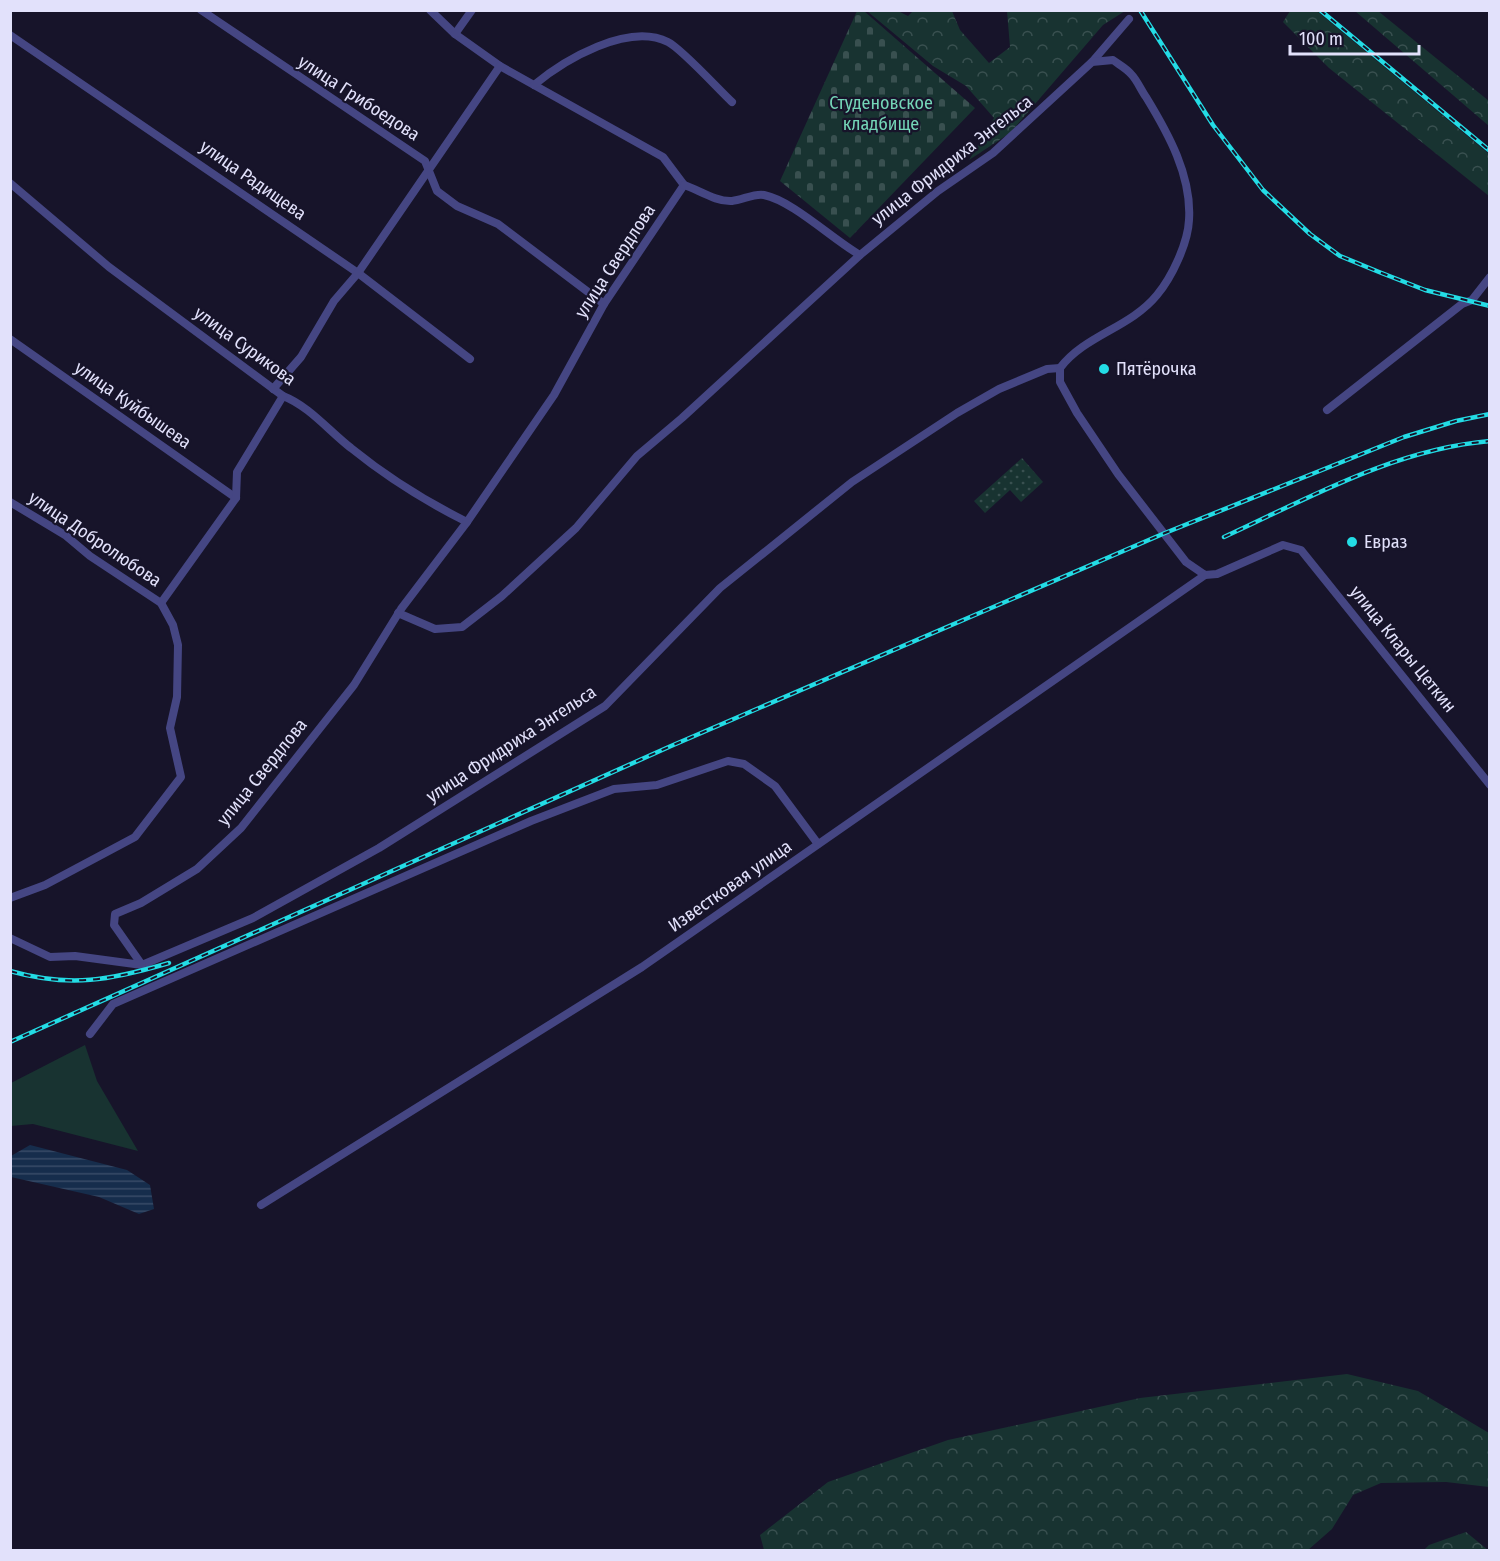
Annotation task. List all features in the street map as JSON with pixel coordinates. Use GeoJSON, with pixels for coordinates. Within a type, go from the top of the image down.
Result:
{"type":"FeatureCollection","features":[{"type":"Feature","properties":{"kind":"street","name":"улица Грибоедова"},"geometry":{"type":"LineString","coordinates":[[201,10],[425,161],[437,191],[457,206],[498,224],[604,304]]}},
{"type":"Feature","properties":{"kind":"street"},"geometry":{"type":"LineString","coordinates":[[398,613],[435,629],[462,627],[502,596],[576,528],[637,456],[682,418],[860,255],[840,244],[793,208],[764,195],[732,201],[715,198],[684,184],[663,157],[500,66],[455,34],[429,10]]}},
{"type":"Feature","properties":{"kind":"street"},"geometry":{"type":"LineString","coordinates":[[455,34],[472,10]]}},
{"type":"Feature","properties":{"kind":"street"},"geometry":{"type":"LineString","coordinates":[[1092,62],[1129,19]]}},
{"type":"Feature","properties":{"kind":"street","name":"улица Радищева"},"geometry":{"type":"LineString","coordinates":[[10,35],[358,273],[470,359]]}},
{"type":"Feature","properties":{"kind":"street"},"geometry":{"type":"LineString","coordinates":[[534,85],[558,65],[595,47],[640,36],[669,42],[732,102]]}},
{"type":"Feature","properties":{"kind":"street","name":"улица Фридриха Энгельса"},"geometry":{"type":"LineString","coordinates":[[142,965],[253,918],[379,849],[605,706],[720,588],[852,482],[957,413],[999,389],[1047,369],[1059,368],[1070,354],[1131,320],[1158,295],[1170,276],[1189,222],[1189,200],[1182,173],[1158,117],[1132,74],[1113,60],[1092,62],[993,153],[938,192],[860,255]]}},
{"type":"Feature","properties":{"kind":"street"},"geometry":{"type":"LineString","coordinates":[[273,389],[301,357],[334,301],[358,273],[429,172],[472,103],[500,66]]}},
{"type":"Feature","properties":{"kind":"street","name":"улица Сурикова"},"geometry":{"type":"LineString","coordinates":[[10,183],[109,267],[273,389],[300,403],[312,416],[400,485],[467,522]]}},
{"type":"Feature","properties":{"kind":"street","name":"улица Свердлова"},"geometry":{"type":"LineString","coordinates":[[142,965],[114,925],[115,914],[141,903],[197,869],[241,828],[354,685],[398,613],[467,522],[554,394],[604,304],[684,184]]}},
{"type":"Feature","properties":{"kind":"street"},"geometry":{"type":"LineString","coordinates":[[1327,410],[1462,304],[1472,300],[1490,277]]}},
{"type":"Feature","properties":{"kind":"street","name":"улица Куйбышева"},"geometry":{"type":"LineString","coordinates":[[10,339],[236,498]]}},
{"type":"Feature","properties":{"kind":"street"},"geometry":{"type":"LineString","coordinates":[[1059,368],[1060,382],[1077,413],[1118,474],[1186,562],[1205,575]]}},
{"type":"Feature","properties":{"kind":"street"},"geometry":{"type":"LineString","coordinates":[[10,898],[45,885],[135,837],[181,777],[170,728],[177,697],[178,645],[173,625],[161,603],[236,498],[237,472],[283,396]]}},
{"type":"Feature","properties":{"kind":"street","name":"улица Добролюбова"},"geometry":{"type":"LineString","coordinates":[[10,502],[65,535],[90,556],[161,603]]}},
{"type":"Feature","properties":{"kind":"street","name":"улица Клары Цеткин"},"geometry":{"type":"LineString","coordinates":[[1205,575],[1216,574],[1283,545],[1301,550],[1490,785]]}},
{"type":"Feature","properties":{"kind":"street","name":"Известковая улица"},"geometry":{"type":"LineString","coordinates":[[261,1205],[642,967],[1205,575]]}},
{"type":"Feature","properties":{"kind":"street"},"geometry":{"type":"LineString","coordinates":[[90,1034],[113,1004],[531,821],[614,789],[657,785],[728,761],[744,764],[775,786],[818,844]]}},
{"type":"Feature","properties":{"kind":"street"},"geometry":{"type":"LineString","coordinates":[[10,938],[51,957],[75,956],[142,965]]}},
{"type":"Feature","properties":{"kind":"green space","name":"Студеновское кладбище"},"geometry":{"type":"Polygon","coordinates":[[[857,11],[864,11],[975,108],[850,238],[780,181],[857,11]]]}},
{"type":"Feature","properties":{"kind":"green space"},"geometry":{"type":"Polygon","coordinates":[[[867,11],[898,11],[908,16],[913,11],[952,11],[960,30],[989,63],[1010,47],[1007,11],[1125,11],[1103,25],[1010,133],[969,160],[994,118],[966,86],[933,66],[867,11]]]}},
{"type":"Feature","properties":{"kind":"green space"},"geometry":{"type":"Polygon","coordinates":[[[1290,11],[1317,11],[1489,154],[1489,196],[1329,68],[1283,22],[1290,11]]]}},
{"type":"Feature","properties":{"kind":"green space"},"geometry":{"type":"Polygon","coordinates":[[[1355,11],[1378,11],[1489,101],[1489,126],[1355,11]]]}},
{"type":"Feature","properties":{"kind":"green space"},"geometry":{"type":"Polygon","coordinates":[[[1022,458],[1043,482],[1021,502],[1010,490],[985,513],[974,501],[1022,458]]]}},
{"type":"Feature","properties":{"kind":"green space"},"geometry":{"type":"Polygon","coordinates":[[[85,1045],[97,1081],[138,1151],[33,1124],[11,1126],[11,1083],[85,1045]]]}},
{"type":"Feature","properties":{"kind":"green space"},"geometry":{"type":"Polygon","coordinates":[[[1347,1374],[1418,1391],[1489,1433],[1489,1487],[1446,1482],[1381,1483],[1353,1495],[1332,1529],[1308,1550],[764,1550],[760,1535],[828,1482],[948,1440],[1140,1398],[1347,1374]]]}},
{"type":"Feature","properties":{"kind":"green space"},"geometry":{"type":"Polygon","coordinates":[[[1466,1532],[1488,1550],[1424,1550],[1429,1545],[1466,1532]]]}},
{"type":"Feature","properties":{"kind":"water"},"geometry":{"type":"Polygon","coordinates":[[[30,1145],[127,1170],[150,1185],[154,1209],[139,1214],[99,1197],[11,1177],[11,1156],[30,1145]]]}},
{"type":"Feature","properties":{"kind":"railway"},"geometry":{"type":"LineString","coordinates":[[1140,10],[1213,125],[1263,190],[1310,234],[1340,256],[1379,272],[1425,290],[1490,306]]}},
{"type":"Feature","properties":{"kind":"railway"},"geometry":{"type":"LineString","coordinates":[[1320,10],[1490,151]]}},
{"type":"Feature","properties":{"kind":"railway"},"geometry":{"type":"LineString","coordinates":[[10,1042],[671,746],[1165,533],[1404,437],[1456,421],[1490,414]]}},
{"type":"Feature","properties":{"kind":"railway"},"geometry":{"type":"LineString","coordinates":[[1224,537],[1353,477],[1386,465],[1420,454],[1490,441]]}},
{"type":"Feature","properties":{"kind":"railway"},"geometry":{"type":"LineString","coordinates":[[10,971],[52,979],[90,980],[128,974],[169,963]]}},
{"type":"Feature","properties":{"kind":"place","name":"Пятёрочка"},"geometry":{"type":"Point","coordinates":[1104,369]}},
{"type":"Feature","properties":{"kind":"place","name":"Евраз"},"geometry":{"type":"Point","coordinates":[1352,542]}}]}
